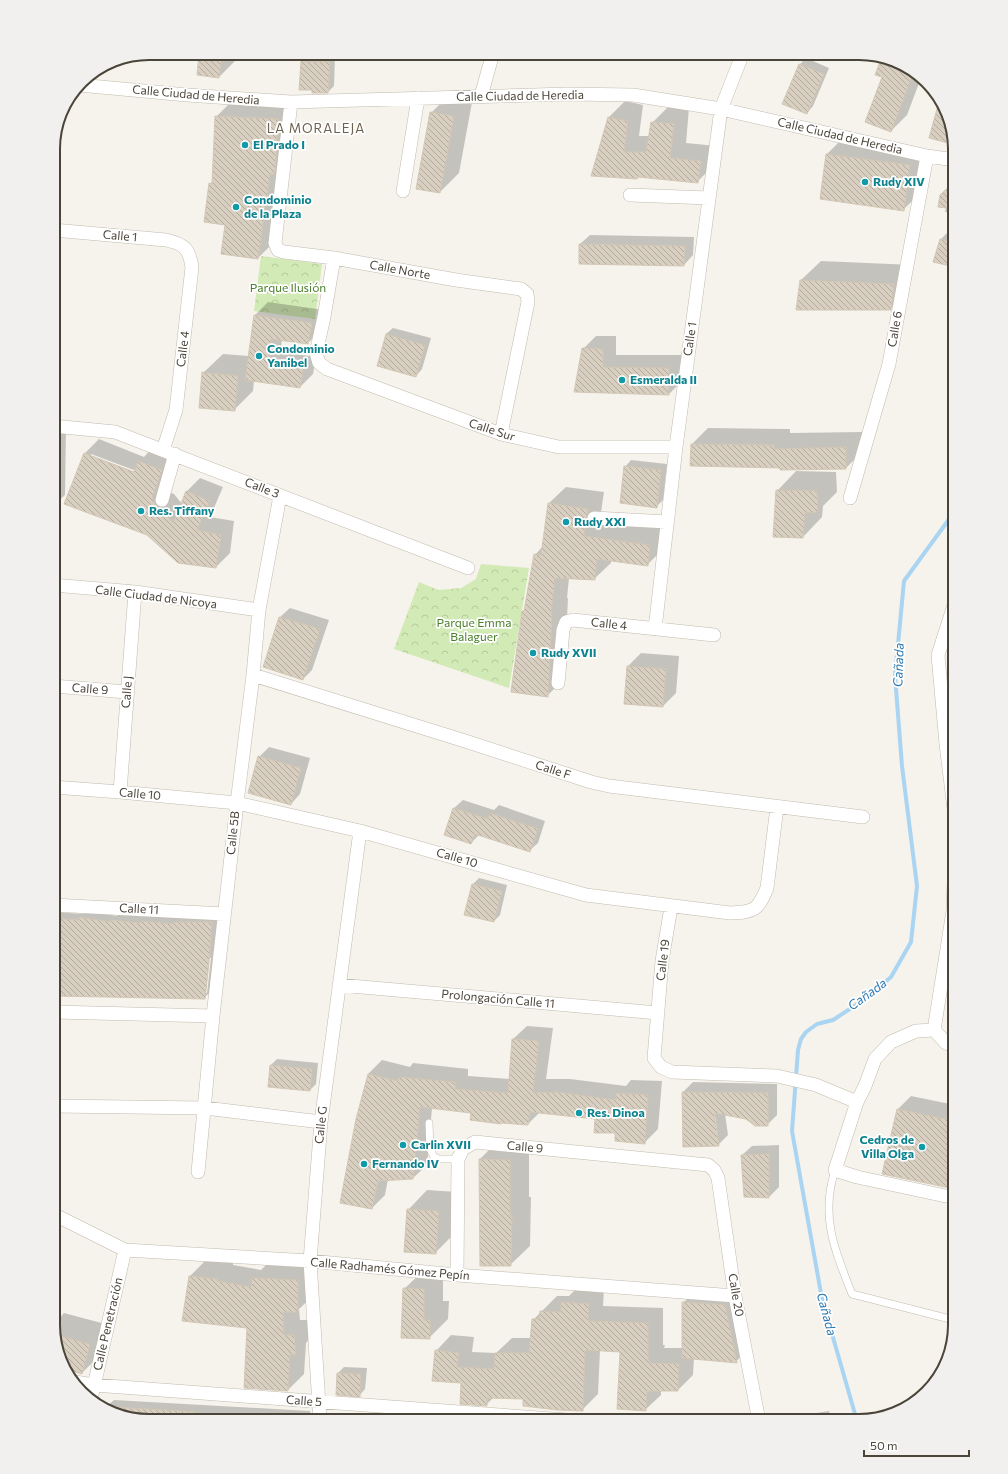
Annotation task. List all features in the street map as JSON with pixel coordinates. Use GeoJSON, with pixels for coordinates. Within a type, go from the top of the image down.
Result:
{"type":"FeatureCollection","features":[{"type":"Feature","properties":{"kind":"street"},"geometry":{"type":"LineString","coordinates":[[481,96],[491,60]]}},
{"type":"Feature","properties":{"kind":"street","name":"Calle 1"},"geometry":{"type":"LineString","coordinates":[[655,629],[676,447],[721,109],[741,60]]}},
{"type":"Feature","properties":{"kind":"street","name":"Calle Ciudad de Heredia"},"geometry":{"type":"LineString","coordinates":[[86,86],[187,95],[291,102],[568,94],[633,95],[721,109],[926,156],[948,159]]}},
{"type":"Feature","properties":{"kind":"street"},"geometry":{"type":"LineString","coordinates":[[403,191],[418,98]]}},
{"type":"Feature","properties":{"kind":"street","name":"Calle Norte"},"geometry":{"type":"LineString","coordinates":[[291,102],[275,243],[278,250],[334,258],[456,280],[521,289],[527,294],[528,302],[501,434]]}},
{"type":"Feature","properties":{"kind":"street","name":"Calle 6"},"geometry":{"type":"LineString","coordinates":[[850,498],[889,364],[926,156]]}},
{"type":"Feature","properties":{"kind":"street"},"geometry":{"type":"LineString","coordinates":[[630,195],[709,198]]}},
{"type":"Feature","properties":{"kind":"street","name":"Calle 1"},"geometry":{"type":"LineString","coordinates":[[60,231],[166,240],[176,242],[186,248]]}},
{"type":"Feature","properties":{"kind":"street","name":"Calle 4"},"geometry":{"type":"LineString","coordinates":[[162,500],[176,410],[192,267],[186,248]]}},
{"type":"Feature","properties":{"kind":"street","name":"Calle Sur"},"geometry":{"type":"LineString","coordinates":[[334,258],[316,353],[319,363],[326,369],[501,434],[559,447],[676,447]]}},
{"type":"Feature","properties":{"kind":"street","name":"Calle 3"},"geometry":{"type":"LineString","coordinates":[[60,427],[111,431],[468,568]]}},
{"type":"Feature","properties":{"kind":"street","name":"Calle 5B"},"geometry":{"type":"LineString","coordinates":[[198,1172],[224,914],[253,674],[259,610],[280,496]]}},
{"type":"Feature","properties":{"kind":"street"},"geometry":{"type":"LineString","coordinates":[[594,518],[667,522]]}},
{"type":"Feature","properties":{"kind":"street","name":"Calle Ciudad de Nicoya"},"geometry":{"type":"LineString","coordinates":[[60,586],[135,592],[259,610]]}},
{"type":"Feature","properties":{"kind":"street","name":"Calle J"},"geometry":{"type":"LineString","coordinates":[[120,792],[135,592]]}},
{"type":"Feature","properties":{"kind":"street","name":"Calle 4"},"geometry":{"type":"LineString","coordinates":[[558,683],[563,630],[566,622],[573,620],[714,635]]}},
{"type":"Feature","properties":{"kind":"street"},"geometry":{"type":"LineString","coordinates":[[948,624],[938,655],[948,760]]}},
{"type":"Feature","properties":{"kind":"street","name":"Calle F"},"geometry":{"type":"LineString","coordinates":[[253,674],[465,740],[591,782],[609,786],[863,817]]}},
{"type":"Feature","properties":{"kind":"street","name":"Calle 9"},"geometry":{"type":"LineString","coordinates":[[60,687],[127,692]]}},
{"type":"Feature","properties":{"kind":"street","name":"Calle 10"},"geometry":{"type":"LineString","coordinates":[[60,788],[237,803],[360,831],[586,895],[730,914],[744,913],[756,909],[762,900],[767,888],[777,807]]}},
{"type":"Feature","properties":{"kind":"street","name":"Calle G"},"geometry":{"type":"LineString","coordinates":[[320,1414],[310,1262],[321,1122],[360,831]]}},
{"type":"Feature","properties":{"kind":"street","name":"Calle 11"},"geometry":{"type":"LineString","coordinates":[[60,905],[224,914]]}},
{"type":"Feature","properties":{"kind":"street","name":"Calle 19"},"geometry":{"type":"LineString","coordinates":[[671,907],[662,961],[654,1058],[661,1067],[672,1072],[777,1076],[816,1085],[857,1102]]}},
{"type":"Feature","properties":{"kind":"street"},"geometry":{"type":"LineString","coordinates":[[934,1030],[948,937]]}},
{"type":"Feature","properties":{"kind":"street","name":"Prolongación Calle 11"},"geometry":{"type":"LineString","coordinates":[[339,985],[658,1013]]}},
{"type":"Feature","properties":{"kind":"street"},"geometry":{"type":"LineString","coordinates":[[60,1012],[213,1016]]}},
{"type":"Feature","properties":{"kind":"street"},"geometry":{"type":"LineString","coordinates":[[934,1030],[948,1044]]}},
{"type":"Feature","properties":{"kind":"street"},"geometry":{"type":"LineString","coordinates":[[934,1030],[916,1031],[891,1042],[875,1059],[865,1086],[857,1102],[835,1170],[857,1177],[948,1196]]}},
{"type":"Feature","properties":{"kind":"street"},"geometry":{"type":"LineString","coordinates":[[60,1106],[205,1108],[321,1122]]}},
{"type":"Feature","properties":{"kind":"street","name":"Calle 9"},"geometry":{"type":"LineString","coordinates":[[458,1159],[464,1149],[475,1142],[708,1165],[714,1170]]}},
{"type":"Feature","properties":{"kind":"street"},"geometry":{"type":"LineString","coordinates":[[458,1159],[458,1275]]}},
{"type":"Feature","properties":{"kind":"street","name":"Calle 20"},"geometry":{"type":"LineString","coordinates":[[714,1170],[718,1178],[735,1296],[758,1414]]}},
{"type":"Feature","properties":{"kind":"street","name":"Calle Radhamés Gómez Pepín"},"geometry":{"type":"LineString","coordinates":[[60,1218],[125,1250],[310,1262],[735,1296]]}},
{"type":"Feature","properties":{"kind":"street","name":"Calle Penetración"},"geometry":{"type":"LineString","coordinates":[[92,1393],[125,1250]]}},
{"type":"Feature","properties":{"kind":"street","name":"Calle 5"},"geometry":{"type":"LineString","coordinates":[[82,1383],[319,1402],[435,1414]]}},
{"type":"Feature","properties":{"kind":"lane"},"geometry":{"type":"LineString","coordinates":[[429,1123],[430,1149],[434,1157],[439,1159],[458,1159]]}},
{"type":"Feature","properties":{"kind":"lane"},"geometry":{"type":"LineString","coordinates":[[835,1170],[831,1183],[829,1218],[833,1245],[852,1294],[948,1318]]}},
{"type":"Feature","properties":{"kind":"green space","name":"Parque Ilusión"},"geometry":{"type":"Polygon","coordinates":[[[261,256],[322,264],[315,319],[254,311],[261,256]]]}},
{"type":"Feature","properties":{"kind":"green space","name":"Parque Emma Balaguer"},"geometry":{"type":"Polygon","coordinates":[[[481,564],[529,568],[509,688],[394,649],[419,582],[438,590],[461,588],[476,579],[481,564]]]}},
{"type":"Feature","properties":{"kind":"building"},"geometry":{"type":"Polygon","coordinates":[[[198,60],[221,60],[219,78],[197,75],[198,60]]]}},
{"type":"Feature","properties":{"kind":"building"},"geometry":{"type":"Polygon","coordinates":[[[301,61],[330,62],[328,93],[312,93],[312,90],[299,90],[301,61]]]}},
{"type":"Feature","properties":{"kind":"building"},"geometry":{"type":"Polygon","coordinates":[[[880,63],[898,69],[912,77],[891,132],[865,122],[882,77],[875,75],[880,63]]]}},
{"type":"Feature","properties":{"kind":"building"},"geometry":{"type":"Polygon","coordinates":[[[799,64],[824,74],[807,114],[782,104],[799,64]]]}},
{"type":"Feature","properties":{"kind":"building"},"geometry":{"type":"Polygon","coordinates":[[[937,107],[945,126],[947,143],[929,138],[937,107]]]}},
{"type":"Feature","properties":{"kind":"building"},"geometry":{"type":"Polygon","coordinates":[[[430,112],[454,116],[440,193],[416,189],[430,112]]]}},
{"type":"Feature","properties":{"kind":"building"},"geometry":{"type":"Polygon","coordinates":[[[215,116],[278,119],[275,174],[270,174],[258,259],[221,254],[225,225],[204,222],[209,183],[212,184],[215,116]]]}},
{"type":"Feature","properties":{"kind":"building"},"geometry":{"type":"Polygon","coordinates":[[[608,117],[628,121],[624,152],[646,152],[651,122],[674,124],[670,158],[701,161],[698,183],[638,177],[637,179],[591,176],[608,117]]]}},
{"type":"Feature","properties":{"kind":"building","name":"Rudy XIV"},"geometry":{"type":"Polygon","coordinates":[[[826,154],[910,165],[904,211],[820,199],[826,154]]]}},
{"type":"Feature","properties":{"kind":"building"},"geometry":{"type":"Polygon","coordinates":[[[948,188],[948,208],[938,207],[940,195],[948,188]]]}},
{"type":"Feature","properties":{"kind":"building"},"geometry":{"type":"Polygon","coordinates":[[[940,239],[948,241],[948,265],[933,262],[940,239]]]}},
{"type":"Feature","properties":{"kind":"building"},"geometry":{"type":"Polygon","coordinates":[[[579,244],[685,246],[684,266],[579,264],[579,244]]]}},
{"type":"Feature","properties":{"kind":"building"},"geometry":{"type":"Polygon","coordinates":[[[800,280],[894,284],[891,310],[796,310],[800,280]]]}},
{"type":"Feature","properties":{"kind":"building","name":"Condominio Yanibel"},"geometry":{"type":"Polygon","coordinates":[[[254,315],[312,323],[308,344],[271,339],[268,364],[303,370],[300,388],[245,380],[254,315]]]}},
{"type":"Feature","properties":{"kind":"building"},"geometry":{"type":"Polygon","coordinates":[[[386,334],[425,345],[416,377],[377,366],[386,334]]]}},
{"type":"Feature","properties":{"kind":"building","name":"Esmeralda II"},"geometry":{"type":"Polygon","coordinates":[[[582,348],[603,349],[603,367],[669,368],[669,395],[574,392],[582,348]]]}},
{"type":"Feature","properties":{"kind":"building"},"geometry":{"type":"Polygon","coordinates":[[[202,372],[238,376],[235,411],[199,408],[202,372]]]}},
{"type":"Feature","properties":{"kind":"building"},"geometry":{"type":"Polygon","coordinates":[[[691,444],[774,445],[774,449],[846,447],[846,469],[780,470],[780,468],[690,466],[691,444]]]}},
{"type":"Feature","properties":{"kind":"building"},"geometry":{"type":"Polygon","coordinates":[[[84,453],[134,472],[138,461],[162,470],[152,498],[156,505],[173,523],[186,491],[210,501],[197,530],[221,535],[216,568],[178,563],[147,535],[64,504],[84,453]]]}},
{"type":"Feature","properties":{"kind":"building"},"geometry":{"type":"Polygon","coordinates":[[[624,466],[661,470],[657,508],[620,503],[624,466]]]}},
{"type":"Feature","properties":{"kind":"building"},"geometry":{"type":"Polygon","coordinates":[[[776,490],[817,491],[818,512],[805,513],[803,538],[773,537],[776,490]]]}},
{"type":"Feature","properties":{"kind":"building"},"geometry":{"type":"Polygon","coordinates":[[[548,503],[588,509],[584,536],[650,545],[648,566],[597,559],[595,580],[555,578],[551,614],[548,697],[511,692],[522,611],[524,611],[534,554],[541,555],[548,503]]]}},
{"type":"Feature","properties":{"kind":"building"},"geometry":{"type":"Polygon","coordinates":[[[279,617],[320,629],[303,680],[263,667],[279,617]]]}},
{"type":"Feature","properties":{"kind":"building"},"geometry":{"type":"Polygon","coordinates":[[[627,666],[666,669],[663,707],[624,704],[627,666]]]}},
{"type":"Feature","properties":{"kind":"building"},"geometry":{"type":"Polygon","coordinates":[[[258,756],[301,768],[291,805],[248,793],[258,756]]]}},
{"type":"Feature","properties":{"kind":"building"},"geometry":{"type":"Polygon","coordinates":[[[453,808],[488,819],[490,813],[538,829],[530,852],[475,834],[471,844],[444,835],[453,808]]]}},
{"type":"Feature","properties":{"kind":"building"},"geometry":{"type":"Polygon","coordinates":[[[472,884],[502,891],[494,922],[464,915],[472,884]]]}},
{"type":"Feature","properties":{"kind":"building"},"geometry":{"type":"Polygon","coordinates":[[[79,917],[111,922],[111,920],[174,924],[175,922],[212,922],[205,999],[60,996],[60,919],[79,920],[79,917]]]}},
{"type":"Feature","properties":{"kind":"building"},"geometry":{"type":"Polygon","coordinates":[[[512,1039],[539,1041],[533,1093],[556,1092],[616,1100],[616,1093],[648,1095],[645,1144],[615,1141],[615,1133],[594,1133],[595,1119],[530,1112],[528,1125],[501,1124],[470,1120],[471,1113],[420,1107],[413,1179],[378,1181],[372,1209],[340,1203],[356,1119],[368,1074],[398,1081],[399,1077],[455,1082],[455,1089],[508,1093],[512,1039]]]}},
{"type":"Feature","properties":{"kind":"building"},"geometry":{"type":"Polygon","coordinates":[[[270,1065],[312,1069],[310,1091],[268,1087],[270,1065]]]}},
{"type":"Feature","properties":{"kind":"building"},"geometry":{"type":"Polygon","coordinates":[[[682,1092],[768,1093],[768,1126],[755,1126],[746,1119],[714,1113],[719,1146],[683,1147],[682,1092]]]}},
{"type":"Feature","properties":{"kind":"building","name":"Cedros de Villa Olga"},"geometry":{"type":"Polygon","coordinates":[[[897,1109],[948,1120],[948,1188],[882,1174],[897,1109]]]}},
{"type":"Feature","properties":{"kind":"building"},"geometry":{"type":"Polygon","coordinates":[[[769,1154],[769,1198],[744,1197],[741,1155],[769,1154]]]}},
{"type":"Feature","properties":{"kind":"building"},"geometry":{"type":"Polygon","coordinates":[[[479,1159],[510,1160],[510,1216],[512,1216],[511,1266],[480,1266],[479,1159]]]}},
{"type":"Feature","properties":{"kind":"building"},"geometry":{"type":"Polygon","coordinates":[[[407,1209],[439,1211],[436,1254],[404,1252],[407,1209]]]}},
{"type":"Feature","properties":{"kind":"building"},"geometry":{"type":"Polygon","coordinates":[[[189,1276],[217,1279],[217,1281],[251,1287],[252,1278],[298,1280],[298,1312],[283,1312],[284,1335],[294,1335],[296,1354],[290,1354],[288,1391],[244,1388],[247,1328],[182,1321],[189,1276]]]}},
{"type":"Feature","properties":{"kind":"building"},"geometry":{"type":"Polygon","coordinates":[[[403,1288],[424,1289],[424,1320],[430,1320],[430,1339],[401,1338],[403,1288]]]}},
{"type":"Feature","properties":{"kind":"building"},"geometry":{"type":"Polygon","coordinates":[[[561,1302],[589,1304],[588,1321],[648,1323],[649,1363],[679,1364],[678,1391],[647,1391],[646,1411],[617,1409],[620,1352],[587,1350],[585,1351],[583,1411],[523,1406],[523,1399],[487,1398],[487,1406],[460,1404],[461,1383],[432,1381],[435,1350],[459,1353],[457,1367],[494,1369],[495,1353],[529,1353],[532,1319],[539,1319],[540,1311],[561,1312],[561,1302]]]}},
{"type":"Feature","properties":{"kind":"building"},"geometry":{"type":"Polygon","coordinates":[[[682,1302],[725,1305],[737,1363],[682,1358],[682,1302]]]}},
{"type":"Feature","properties":{"kind":"building"},"geometry":{"type":"Polygon","coordinates":[[[61,1336],[90,1344],[82,1374],[72,1370],[63,1348],[61,1336]]]}},
{"type":"Feature","properties":{"kind":"building"},"geometry":{"type":"Polygon","coordinates":[[[337,1373],[361,1374],[360,1397],[336,1395],[337,1373]]]}},
{"type":"Feature","properties":{"kind":"building"},"geometry":{"type":"Polygon","coordinates":[[[115,1407],[196,1412],[196,1414],[143,1414],[115,1407]]]}},
{"type":"Feature","properties":{"kind":"waterway","name":"Cañada"},"geometry":{"type":"LineString","coordinates":[[855,1414],[822,1299],[792,1131],[798,1050],[801,1039],[806,1032],[817,1024],[833,1020],[862,1001],[891,977],[911,942],[917,886],[902,766],[895,676],[904,581],[948,521]]}},
{"type":"Feature","properties":{"kind":"place","name":"El Prado I"},"geometry":{"type":"Point","coordinates":[245,145]}},
{"type":"Feature","properties":{"kind":"place","name":"Rudy XIV"},"geometry":{"type":"Point","coordinates":[865,182]}},
{"type":"Feature","properties":{"kind":"place","name":"Condominio de la Plaza"},"geometry":{"type":"Point","coordinates":[236,207]}},
{"type":"Feature","properties":{"kind":"place","name":"Condominio Yanibel"},"geometry":{"type":"Point","coordinates":[259,356]}},
{"type":"Feature","properties":{"kind":"place","name":"Esmeralda II"},"geometry":{"type":"Point","coordinates":[622,380]}},
{"type":"Feature","properties":{"kind":"place","name":"Res. Tiffany"},"geometry":{"type":"Point","coordinates":[141,511]}},
{"type":"Feature","properties":{"kind":"place","name":"Rudy XXI"},"geometry":{"type":"Point","coordinates":[566,522]}},
{"type":"Feature","properties":{"kind":"place","name":"Rudy XVII"},"geometry":{"type":"Point","coordinates":[533,653]}},
{"type":"Feature","properties":{"kind":"place","name":"Res. Dinoa"},"geometry":{"type":"Point","coordinates":[579,1113]}},
{"type":"Feature","properties":{"kind":"place","name":"Carlin XVII"},"geometry":{"type":"Point","coordinates":[403,1145]}},
{"type":"Feature","properties":{"kind":"place","name":"Cedros de Villa Olga"},"geometry":{"type":"Point","coordinates":[922,1147]}},
{"type":"Feature","properties":{"kind":"place","name":"Fernando IV"},"geometry":{"type":"Point","coordinates":[364,1164]}},
{"type":"Feature","properties":{"kind":"district","name":"LA MORALEJA"},"geometry":{"type":"Point","coordinates":[316,128]}}]}
